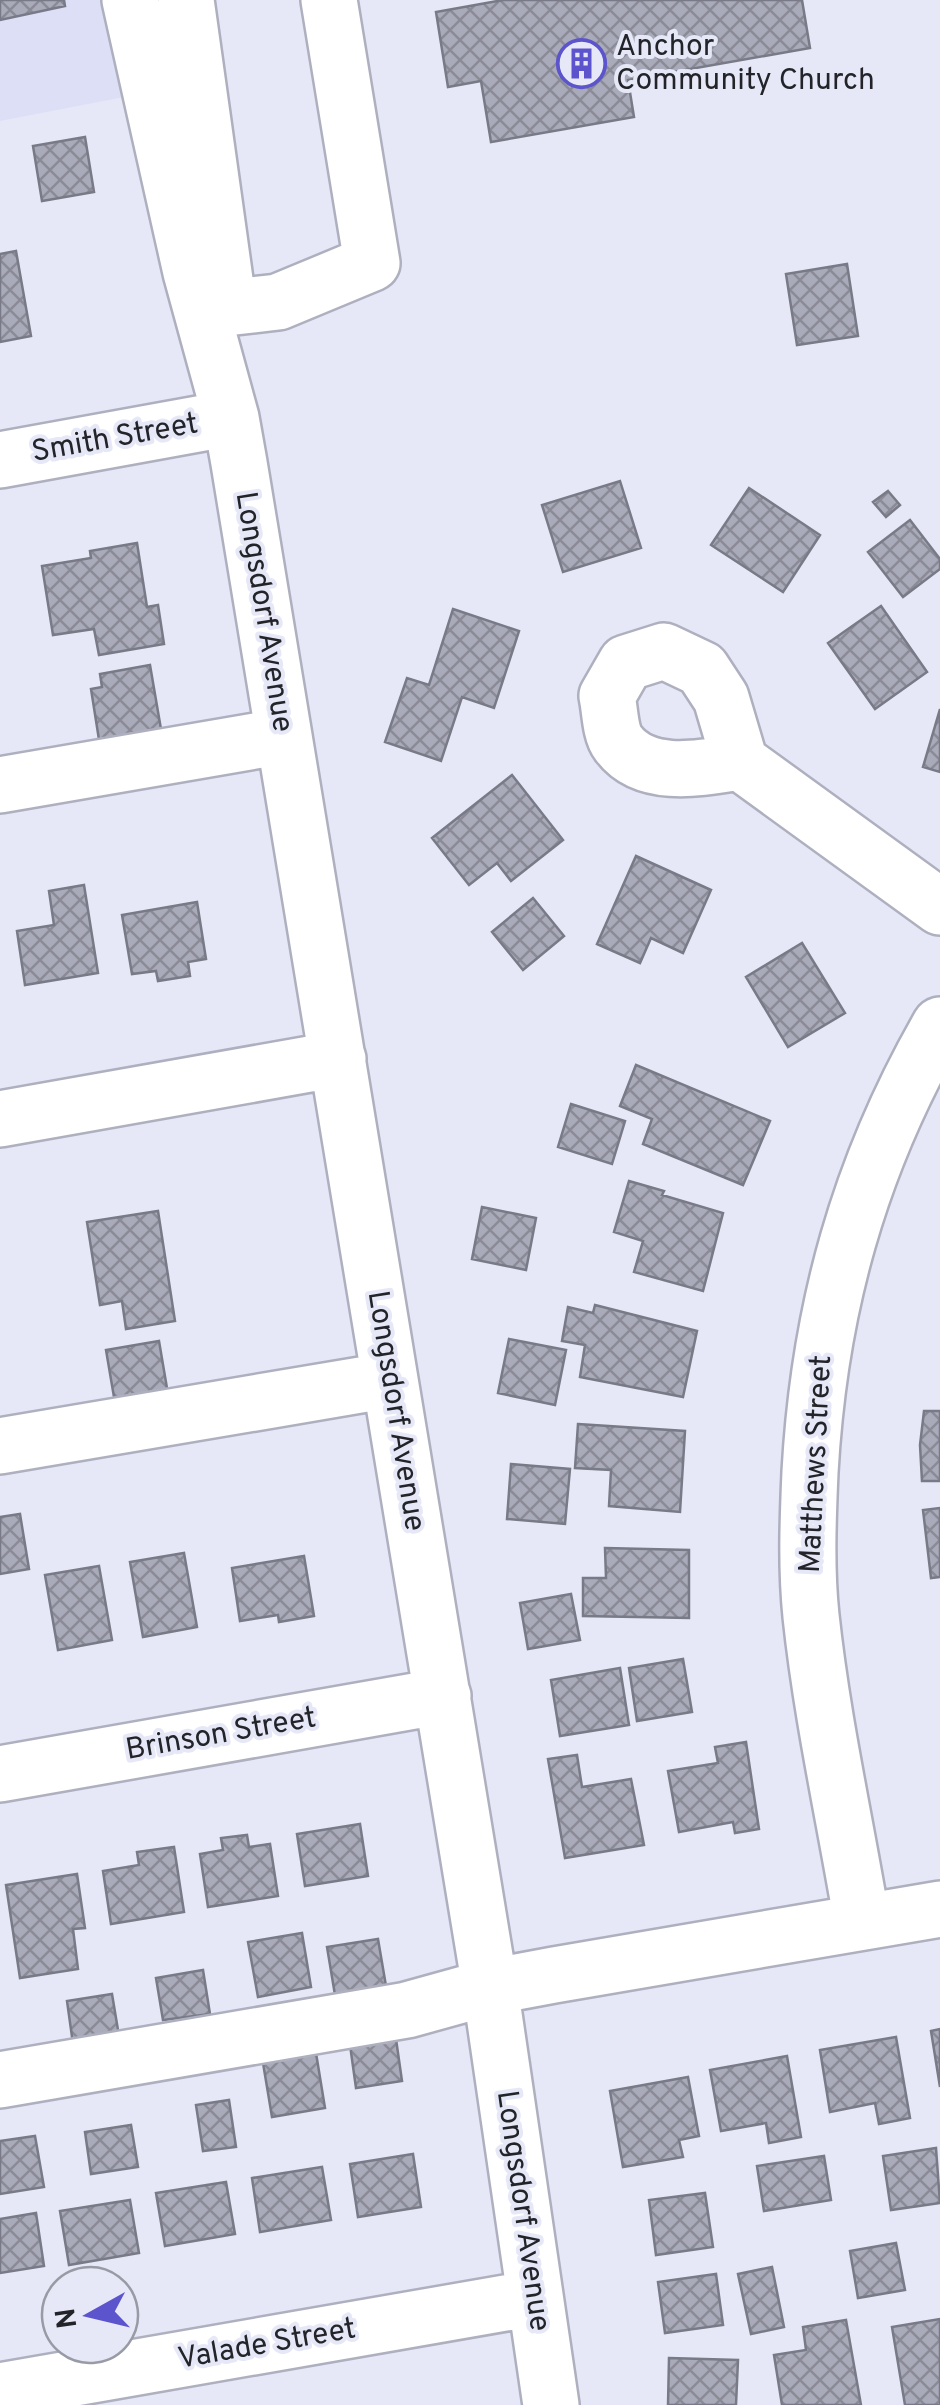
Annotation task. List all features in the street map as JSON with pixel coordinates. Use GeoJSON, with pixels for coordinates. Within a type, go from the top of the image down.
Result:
{"type":"FeatureCollection","features":[{"type":"Feature","properties":{"kind":"street","name":"Longsdorf Avenue"},"geometry":{"type":"LineString","coordinates":[[130,0],[191,272],[231,418],[490,1987],[551,2405]]}},
{"type":"Feature","properties":{"kind":"street","name":"Longsdorf Avenue"},"geometry":{"type":"LineString","coordinates":[[186,0],[224,266],[231,418]]}},
{"type":"Feature","properties":{"kind":"street"},"geometry":{"type":"LineString","coordinates":[[226,308],[278,302],[372,263],[329,0]]}},
{"type":"Feature","properties":{"kind":"street","name":"Smith Street"},"geometry":{"type":"LineString","coordinates":[[0,460],[231,418]]}},
{"type":"Feature","properties":{"kind":"street"},"geometry":{"type":"LineString","coordinates":[[0,785],[284,736]]}},
{"type":"Feature","properties":{"kind":"street"},"geometry":{"type":"LineString","coordinates":[[740,762],[940,907]]}},
{"type":"Feature","properties":{"kind":"street","name":"Matthews Street"},"geometry":{"type":"LineString","coordinates":[[862,1922],[825,1716],[811,1612],[808,1526],[816,1394],[826,1318],[844,1248],[871,1170],[940,1025]]}},
{"type":"Feature","properties":{"kind":"street"},"geometry":{"type":"LineString","coordinates":[[0,1118],[338,1059]]}},
{"type":"Feature","properties":{"kind":"street"},"geometry":{"type":"LineString","coordinates":[[0,1446],[390,1380]]}},
{"type":"Feature","properties":{"kind":"street","name":"Brinson Street"},"geometry":{"type":"LineString","coordinates":[[0,1774],[442,1696]]}},
{"type":"Feature","properties":{"kind":"street"},"geometry":{"type":"LineString","coordinates":[[0,2080],[407,2010],[490,1987],[940,1909]]}},
{"type":"Feature","properties":{"kind":"street","name":"Valade Street"},"geometry":{"type":"LineString","coordinates":[[0,2391],[534,2298]]}},
{"type":"Feature","properties":{"kind":"shaded area"},"geometry":{"type":"Polygon","coordinates":[[[0,0],[130,0],[150,92],[0,121],[0,0]]]}},
{"type":"Feature","properties":{"kind":"building"},"geometry":{"type":"Polygon","coordinates":[[[0,0],[64,0],[65,6],[0,20],[0,0]]]}},
{"type":"Feature","properties":{"kind":"building","name":"Anchor Community Church"},"geometry":{"type":"Polygon","coordinates":[[[503,0],[802,0],[810,48],[628,80],[634,117],[491,142],[481,81],[448,87],[436,12],[503,0]]]}},
{"type":"Feature","properties":{"kind":"building"},"geometry":{"type":"Polygon","coordinates":[[[85,137],[94,192],[42,201],[33,146],[85,137]]]}},
{"type":"Feature","properties":{"kind":"building"},"geometry":{"type":"Polygon","coordinates":[[[16,251],[31,336],[0,342],[0,254],[16,251]]]}},
{"type":"Feature","properties":{"kind":"building"},"geometry":{"type":"Polygon","coordinates":[[[847,264],[858,336],[797,345],[786,274],[847,264]]]}},
{"type":"Feature","properties":{"kind":"building"},"geometry":{"type":"Polygon","coordinates":[[[620,481],[641,548],[563,572],[542,505],[620,481]]]}},
{"type":"Feature","properties":{"kind":"building"},"geometry":{"type":"Polygon","coordinates":[[[749,488],[820,535],[783,592],[711,545],[749,488]]]}},
{"type":"Feature","properties":{"kind":"building"},"geometry":{"type":"Polygon","coordinates":[[[888,491],[900,505],[886,517],[873,502],[888,491]]]}},
{"type":"Feature","properties":{"kind":"building"},"geometry":{"type":"Polygon","coordinates":[[[910,520],[940,559],[940,569],[903,597],[868,552],[910,520]]]}},
{"type":"Feature","properties":{"kind":"building"},"geometry":{"type":"Polygon","coordinates":[[[137,543],[147,607],[158,605],[164,644],[99,655],[94,629],[53,635],[42,566],[91,558],[90,551],[137,543]]]}},
{"type":"Feature","properties":{"kind":"building"},"geometry":{"type":"Polygon","coordinates":[[[881,606],[927,672],[875,709],[828,643],[881,606]]]}},
{"type":"Feature","properties":{"kind":"building"},"geometry":{"type":"Polygon","coordinates":[[[453,609],[519,631],[494,708],[462,697],[441,761],[385,742],[407,678],[429,685],[453,609]]]}},
{"type":"Feature","properties":{"kind":"building"},"geometry":{"type":"Polygon","coordinates":[[[150,665],[162,735],[100,746],[91,689],[102,687],[100,674],[150,665]]]}},
{"type":"Feature","properties":{"kind":"building"},"geometry":{"type":"Polygon","coordinates":[[[940,709],[940,772],[923,767],[940,709]]]}},
{"type":"Feature","properties":{"kind":"building"},"geometry":{"type":"Polygon","coordinates":[[[512,775],[563,840],[511,881],[497,863],[469,885],[432,838],[512,775]]]}},
{"type":"Feature","properties":{"kind":"building"},"geometry":{"type":"Polygon","coordinates":[[[636,856],[711,890],[683,953],[651,938],[640,963],[597,944],[636,856]]]}},
{"type":"Feature","properties":{"kind":"building"},"geometry":{"type":"Polygon","coordinates":[[[84,885],[98,973],[25,985],[17,931],[54,925],[49,891],[84,885]]]}},
{"type":"Feature","properties":{"kind":"building"},"geometry":{"type":"Polygon","coordinates":[[[533,898],[564,936],[523,970],[492,932],[533,898]]]}},
{"type":"Feature","properties":{"kind":"building"},"geometry":{"type":"Polygon","coordinates":[[[197,902],[206,959],[188,962],[190,976],[158,981],[156,971],[132,974],[122,915],[197,902]]]}},
{"type":"Feature","properties":{"kind":"building"},"geometry":{"type":"Polygon","coordinates":[[[802,943],[845,1013],[788,1047],[746,977],[802,943]]]}},
{"type":"Feature","properties":{"kind":"building"},"geometry":{"type":"Polygon","coordinates":[[[636,1065],[770,1121],[743,1185],[643,1144],[652,1119],[620,1106],[636,1065]]]}},
{"type":"Feature","properties":{"kind":"building"},"geometry":{"type":"Polygon","coordinates":[[[571,1104],[625,1121],[612,1164],[558,1147],[571,1104]]]}},
{"type":"Feature","properties":{"kind":"building"},"geometry":{"type":"Polygon","coordinates":[[[629,1181],[723,1213],[703,1291],[634,1272],[643,1241],[614,1232],[629,1181]]]}},
{"type":"Feature","properties":{"kind":"building"},"geometry":{"type":"Polygon","coordinates":[[[482,1207],[536,1218],[526,1270],[472,1259],[482,1207]]]}},
{"type":"Feature","properties":{"kind":"building"},"geometry":{"type":"Polygon","coordinates":[[[158,1211],[175,1321],[126,1329],[122,1301],[100,1305],[87,1222],[158,1211]]]}},
{"type":"Feature","properties":{"kind":"building"},"geometry":{"type":"Polygon","coordinates":[[[595,1305],[697,1331],[683,1397],[580,1377],[585,1345],[562,1341],[568,1307],[593,1313],[595,1305]]]}},
{"type":"Feature","properties":{"kind":"building"},"geometry":{"type":"Polygon","coordinates":[[[509,1339],[566,1350],[555,1405],[498,1393],[509,1339]]]}},
{"type":"Feature","properties":{"kind":"building"},"geometry":{"type":"Polygon","coordinates":[[[159,1341],[168,1394],[115,1403],[106,1350],[159,1341]]]}},
{"type":"Feature","properties":{"kind":"building"},"geometry":{"type":"Polygon","coordinates":[[[924,1411],[940,1411],[940,1481],[922,1481],[920,1445],[924,1411]]]}},
{"type":"Feature","properties":{"kind":"building"},"geometry":{"type":"Polygon","coordinates":[[[578,1424],[685,1431],[680,1512],[609,1506],[611,1470],[575,1468],[578,1424]]]}},
{"type":"Feature","properties":{"kind":"building"},"geometry":{"type":"Polygon","coordinates":[[[511,1464],[570,1469],[565,1524],[507,1519],[511,1464]]]}},
{"type":"Feature","properties":{"kind":"building"},"geometry":{"type":"Polygon","coordinates":[[[940,1508],[940,1577],[931,1578],[923,1510],[940,1508]]]}},
{"type":"Feature","properties":{"kind":"building"},"geometry":{"type":"Polygon","coordinates":[[[20,1514],[29,1569],[0,1574],[0,1517],[20,1514]]]}},
{"type":"Feature","properties":{"kind":"building"},"geometry":{"type":"Polygon","coordinates":[[[605,1548],[689,1550],[689,1618],[583,1616],[583,1578],[606,1578],[605,1548]]]}},
{"type":"Feature","properties":{"kind":"building"},"geometry":{"type":"Polygon","coordinates":[[[184,1553],[197,1627],[143,1637],[130,1562],[184,1553]]]}},
{"type":"Feature","properties":{"kind":"building"},"geometry":{"type":"Polygon","coordinates":[[[304,1556],[314,1616],[279,1622],[278,1615],[240,1621],[232,1568],[304,1556]]]}},
{"type":"Feature","properties":{"kind":"building"},"geometry":{"type":"Polygon","coordinates":[[[99,1566],[112,1640],[58,1650],[45,1575],[99,1566]]]}},
{"type":"Feature","properties":{"kind":"building"},"geometry":{"type":"Polygon","coordinates":[[[571,1594],[580,1640],[528,1649],[520,1603],[571,1594]]]}},
{"type":"Feature","properties":{"kind":"building"},"geometry":{"type":"Polygon","coordinates":[[[683,1659],[692,1712],[637,1721],[629,1668],[683,1659]]]}},
{"type":"Feature","properties":{"kind":"building"},"geometry":{"type":"Polygon","coordinates":[[[620,1668],[629,1725],[560,1736],[551,1680],[620,1668]]]}},
{"type":"Feature","properties":{"kind":"building"},"geometry":{"type":"Polygon","coordinates":[[[746,1742],[759,1829],[735,1833],[733,1822],[679,1832],[668,1771],[718,1763],[715,1747],[746,1742]]]}},
{"type":"Feature","properties":{"kind":"building"},"geometry":{"type":"Polygon","coordinates":[[[577,1755],[582,1787],[631,1779],[644,1845],[565,1858],[548,1759],[577,1755]]]}},
{"type":"Feature","properties":{"kind":"building"},"geometry":{"type":"Polygon","coordinates":[[[360,1824],[368,1876],[305,1886],[297,1834],[360,1824]]]}},
{"type":"Feature","properties":{"kind":"building"},"geometry":{"type":"Polygon","coordinates":[[[247,1835],[249,1847],[270,1844],[278,1896],[208,1907],[200,1854],[223,1850],[221,1838],[247,1835]]]}},
{"type":"Feature","properties":{"kind":"building"},"geometry":{"type":"Polygon","coordinates":[[[174,1847],[184,1912],[111,1924],[103,1871],[139,1865],[137,1852],[174,1847]]]}},
{"type":"Feature","properties":{"kind":"building"},"geometry":{"type":"Polygon","coordinates":[[[77,1874],[85,1928],[73,1929],[78,1969],[20,1978],[6,1885],[77,1874]]]}},
{"type":"Feature","properties":{"kind":"building"},"geometry":{"type":"Polygon","coordinates":[[[302,1933],[311,1987],[258,1997],[248,1942],[302,1933]]]}},
{"type":"Feature","properties":{"kind":"building"},"geometry":{"type":"Polygon","coordinates":[[[378,1939],[386,1986],[335,1995],[327,1947],[378,1939]]]}},
{"type":"Feature","properties":{"kind":"building"},"geometry":{"type":"Polygon","coordinates":[[[203,1970],[210,2014],[163,2020],[156,1978],[203,1970]]]}},
{"type":"Feature","properties":{"kind":"building"},"geometry":{"type":"Polygon","coordinates":[[[112,1994],[119,2036],[73,2044],[67,2001],[112,1994]]]}},
{"type":"Feature","properties":{"kind":"building"},"geometry":{"type":"Polygon","coordinates":[[[940,2029],[940,2087],[931,2031],[940,2029]]]}},
{"type":"Feature","properties":{"kind":"building"},"geometry":{"type":"Polygon","coordinates":[[[896,2037],[910,2118],[879,2124],[875,2103],[830,2112],[820,2050],[896,2037]]]}},
{"type":"Feature","properties":{"kind":"building"},"geometry":{"type":"Polygon","coordinates":[[[396,2039],[402,2081],[356,2088],[350,2045],[396,2039]]]}},
{"type":"Feature","properties":{"kind":"building"},"geometry":{"type":"Polygon","coordinates":[[[316,2053],[325,2108],[272,2117],[263,2063],[316,2053]]]}},
{"type":"Feature","properties":{"kind":"building"},"geometry":{"type":"Polygon","coordinates":[[[787,2056],[801,2137],[769,2143],[766,2123],[721,2131],[710,2070],[787,2056]]]}},
{"type":"Feature","properties":{"kind":"building"},"geometry":{"type":"Polygon","coordinates":[[[688,2077],[699,2136],[679,2140],[683,2157],[623,2167],[610,2091],[688,2077]]]}},
{"type":"Feature","properties":{"kind":"building"},"geometry":{"type":"Polygon","coordinates":[[[229,2100],[236,2147],[203,2151],[196,2105],[229,2100]]]}},
{"type":"Feature","properties":{"kind":"building"},"geometry":{"type":"Polygon","coordinates":[[[131,2125],[138,2167],[91,2174],[85,2132],[131,2125]]]}},
{"type":"Feature","properties":{"kind":"building"},"geometry":{"type":"Polygon","coordinates":[[[35,2136],[44,2187],[0,2194],[0,2141],[35,2136]]]}},
{"type":"Feature","properties":{"kind":"building"},"geometry":{"type":"Polygon","coordinates":[[[936,2148],[940,2203],[891,2210],[883,2156],[936,2148]]]}},
{"type":"Feature","properties":{"kind":"building"},"geometry":{"type":"Polygon","coordinates":[[[413,2154],[421,2207],[358,2217],[350,2164],[413,2154]]]}},
{"type":"Feature","properties":{"kind":"building"},"geometry":{"type":"Polygon","coordinates":[[[824,2156],[831,2200],[764,2211],[757,2166],[824,2156]]]}},
{"type":"Feature","properties":{"kind":"building"},"geometry":{"type":"Polygon","coordinates":[[[322,2167],[331,2220],[260,2232],[252,2178],[322,2167]]]}},
{"type":"Feature","properties":{"kind":"building"},"geometry":{"type":"Polygon","coordinates":[[[226,2182],[235,2234],[165,2246],[156,2193],[226,2182]]]}},
{"type":"Feature","properties":{"kind":"building"},"geometry":{"type":"Polygon","coordinates":[[[705,2193],[713,2247],[656,2255],[649,2200],[705,2193]]]}},
{"type":"Feature","properties":{"kind":"building"},"geometry":{"type":"Polygon","coordinates":[[[130,2200],[139,2253],[69,2265],[60,2211],[130,2200]]]}},
{"type":"Feature","properties":{"kind":"building"},"geometry":{"type":"Polygon","coordinates":[[[36,2213],[44,2265],[0,2273],[0,2219],[36,2213]]]}},
{"type":"Feature","properties":{"kind":"building"},"geometry":{"type":"Polygon","coordinates":[[[896,2243],[905,2290],[858,2298],[850,2251],[896,2243]]]}},
{"type":"Feature","properties":{"kind":"building"},"geometry":{"type":"Polygon","coordinates":[[[772,2267],[784,2327],[751,2334],[738,2274],[772,2267]]]}},
{"type":"Feature","properties":{"kind":"building"},"geometry":{"type":"Polygon","coordinates":[[[716,2274],[723,2325],[665,2333],[658,2282],[716,2274]]]}},
{"type":"Feature","properties":{"kind":"building"},"geometry":{"type":"Polygon","coordinates":[[[940,2319],[940,2405],[905,2405],[892,2327],[940,2319]]]}},
{"type":"Feature","properties":{"kind":"building"},"geometry":{"type":"Polygon","coordinates":[[[846,2320],[861,2405],[782,2405],[774,2355],[806,2350],[803,2327],[846,2320]]]}},
{"type":"Feature","properties":{"kind":"building"},"geometry":{"type":"Polygon","coordinates":[[[669,2358],[738,2360],[736,2405],[668,2405],[669,2358]]]}},
{"type":"Feature","properties":{"kind":"place","name":"Anchor Community Church"},"geometry":{"type":"Point","coordinates":[581,64]}}]}
